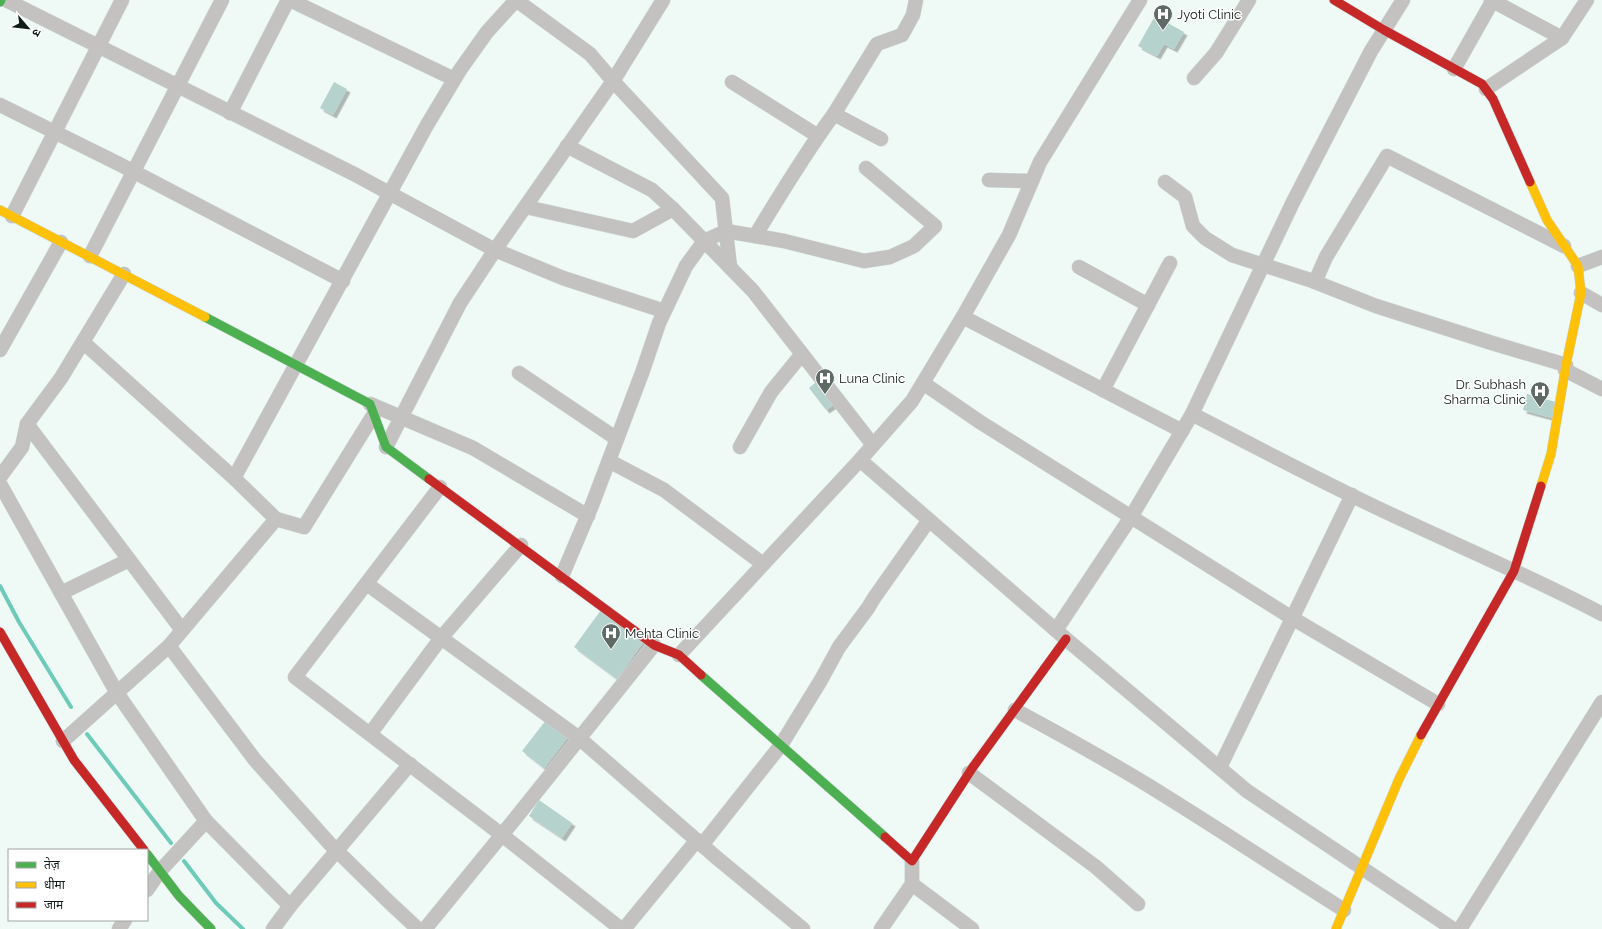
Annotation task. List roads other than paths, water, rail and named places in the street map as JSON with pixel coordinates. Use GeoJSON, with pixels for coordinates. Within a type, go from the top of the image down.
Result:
{"type":"FeatureCollection","features":[{"type":"Feature","properties":{"kind":"main road"},"geometry":{"type":"LineString","coordinates":[[1334,0],[1384,30],[1482,84],[1493,99],[1546,220],[1578,266],[1581,294],[1551,454],[1514,571],[1438,704],[1399,779],[1336,929]]}},
{"type":"Feature","properties":{"kind":"main road"},"geometry":{"type":"LineString","coordinates":[[6,213],[298,365],[372,409],[386,447],[654,645],[679,655],[912,861],[969,773],[1014,710],[1061,634]]}},
{"type":"Feature","properties":{"kind":"main road"},"geometry":{"type":"LineString","coordinates":[[0,632],[74,760],[143,849]]}},
{"type":"Feature","properties":{"kind":"main road"},"geometry":{"type":"LineString","coordinates":[[148,855],[179,896],[211,929]]}},
{"type":"Feature","properties":{"kind":"street"},"geometry":{"type":"LineString","coordinates":[[6,0],[389,193],[494,250],[563,278],[664,311]]}},
{"type":"Feature","properties":{"kind":"street"},"geometry":{"type":"LineString","coordinates":[[6,213],[54,132],[122,0]]}},
{"type":"Feature","properties":{"kind":"street"},"geometry":{"type":"LineString","coordinates":[[90,256],[222,0]]}},
{"type":"Feature","properties":{"kind":"street"},"geometry":{"type":"LineString","coordinates":[[230,113],[289,0],[454,79]]}},
{"type":"Feature","properties":{"kind":"street"},"geometry":{"type":"LineString","coordinates":[[234,478],[298,365],[389,193],[454,79],[487,32],[516,0],[590,54],[613,81],[722,198],[730,267]]}},
{"type":"Feature","properties":{"kind":"street"},"geometry":{"type":"LineString","coordinates":[[386,447],[460,303],[494,250],[526,207],[613,81],[663,0]]}},
{"type":"Feature","properties":{"kind":"street"},"geometry":{"type":"LineString","coordinates":[[755,236],[818,136],[834,114],[877,44],[902,34],[913,15],[916,0]]}},
{"type":"Feature","properties":{"kind":"street"},"geometry":{"type":"LineString","coordinates":[[679,655],[860,460],[912,400],[963,317],[1009,235],[1044,156],[1140,0]]}},
{"type":"Feature","properties":{"kind":"street"},"geometry":{"type":"LineString","coordinates":[[1194,78],[1216,53],[1250,0]]}},
{"type":"Feature","properties":{"kind":"street"},"geometry":{"type":"LineString","coordinates":[[1061,634],[1192,414],[1292,202],[1371,51],[1403,0]]}},
{"type":"Feature","properties":{"kind":"street"},"geometry":{"type":"LineString","coordinates":[[1454,69],[1492,0],[1562,38]]}},
{"type":"Feature","properties":{"kind":"street"},"geometry":{"type":"LineString","coordinates":[[1486,89],[1562,38],[1587,0]]}},
{"type":"Feature","properties":{"kind":"street"},"geometry":{"type":"LineString","coordinates":[[732,82],[818,136]]}},
{"type":"Feature","properties":{"kind":"street"},"geometry":{"type":"LineString","coordinates":[[0,105],[134,172],[343,281]]}},
{"type":"Feature","properties":{"kind":"street"},"geometry":{"type":"LineString","coordinates":[[834,114],[882,139]]}},
{"type":"Feature","properties":{"kind":"street"},"geometry":{"type":"LineString","coordinates":[[567,146],[652,190],[673,209],[754,291],[873,445]]}},
{"type":"Feature","properties":{"kind":"street"},"geometry":{"type":"LineString","coordinates":[[1315,282],[1326,257],[1387,156],[1564,246]]}},
{"type":"Feature","properties":{"kind":"street"},"geometry":{"type":"LineString","coordinates":[[562,576],[588,516],[664,311],[686,266],[704,240],[726,231],[784,241],[864,262],[890,257],[914,246],[934,226],[866,168]]}},
{"type":"Feature","properties":{"kind":"street"},"geometry":{"type":"LineString","coordinates":[[989,180],[1032,181]]}},
{"type":"Feature","properties":{"kind":"street"},"geometry":{"type":"LineString","coordinates":[[1165,182],[1185,197],[1193,226],[1204,238],[1232,255],[1264,264],[1383,308],[1566,368],[1602,389]]}},
{"type":"Feature","properties":{"kind":"street"},"geometry":{"type":"LineString","coordinates":[[526,207],[633,231],[673,209]]}},
{"type":"Feature","properties":{"kind":"street"},"geometry":{"type":"LineString","coordinates":[[0,350],[61,242]]}},
{"type":"Feature","properties":{"kind":"street"},"geometry":{"type":"LineString","coordinates":[[1578,266],[1602,257]]}},
{"type":"Feature","properties":{"kind":"street"},"geometry":{"type":"LineString","coordinates":[[1103,390],[1170,263]]}},
{"type":"Feature","properties":{"kind":"street"},"geometry":{"type":"LineString","coordinates":[[1079,267],[1148,305]]}},
{"type":"Feature","properties":{"kind":"street"},"geometry":{"type":"LineString","coordinates":[[0,477],[22,447],[27,424],[61,378],[124,274]]}},
{"type":"Feature","properties":{"kind":"street"},"geometry":{"type":"LineString","coordinates":[[1581,294],[1602,305]]}},
{"type":"Feature","properties":{"kind":"street"},"geometry":{"type":"LineString","coordinates":[[963,317],[1182,431]]}},
{"type":"Feature","properties":{"kind":"street"},"geometry":{"type":"LineString","coordinates":[[83,342],[234,478],[276,519],[304,527],[372,409],[402,416],[473,448],[588,516]]}},
{"type":"Feature","properties":{"kind":"street"},"geometry":{"type":"LineString","coordinates":[[740,447],[771,392],[802,354]]}},
{"type":"Feature","properties":{"kind":"street"},"geometry":{"type":"LineString","coordinates":[[519,373],[617,439]]}},
{"type":"Feature","properties":{"kind":"street"},"geometry":{"type":"LineString","coordinates":[[922,383],[980,422],[1292,618],[1438,704]]}},
{"type":"Feature","properties":{"kind":"street"},"geometry":{"type":"LineString","coordinates":[[1192,414],[1352,495],[1562,593],[1602,614]]}},
{"type":"Feature","properties":{"kind":"street"},"geometry":{"type":"LineString","coordinates":[[27,424],[182,630]]}},
{"type":"Feature","properties":{"kind":"street"},"geometry":{"type":"LineString","coordinates":[[860,460],[1061,634],[1247,791],[1453,929]]}},
{"type":"Feature","properties":{"kind":"street"},"geometry":{"type":"LineString","coordinates":[[609,461],[664,490],[763,564]]}},
{"type":"Feature","properties":{"kind":"street"},"geometry":{"type":"LineString","coordinates":[[0,484],[117,693],[206,821],[290,906]]}},
{"type":"Feature","properties":{"kind":"street"},"geometry":{"type":"LineString","coordinates":[[440,487],[295,677],[410,764],[622,929],[699,843],[781,745],[821,680],[839,647],[929,520]]}},
{"type":"Feature","properties":{"kind":"street"},"geometry":{"type":"LineString","coordinates":[[1220,768],[1352,495]]}},
{"type":"Feature","properties":{"kind":"street"},"geometry":{"type":"LineString","coordinates":[[63,741],[169,646],[276,519]]}},
{"type":"Feature","properties":{"kind":"street"},"geometry":{"type":"LineString","coordinates":[[370,734],[441,638],[520,545]]}},
{"type":"Feature","properties":{"kind":"street"},"geometry":{"type":"LineString","coordinates":[[61,594],[129,560]]}},
{"type":"Feature","properties":{"kind":"street"},"geometry":{"type":"LineString","coordinates":[[366,584],[579,738],[699,843],[803,929]]}},
{"type":"Feature","properties":{"kind":"street"},"geometry":{"type":"LineString","coordinates":[[425,929],[654,645]]}},
{"type":"Feature","properties":{"kind":"street"},"geometry":{"type":"LineString","coordinates":[[169,646],[255,760],[338,851],[418,929]]}},
{"type":"Feature","properties":{"kind":"street"},"geometry":{"type":"LineString","coordinates":[[1460,929],[1602,702]]}},
{"type":"Feature","properties":{"kind":"street"},"geometry":{"type":"LineString","coordinates":[[1014,710],[1064,736],[1169,798],[1344,910]]}},
{"type":"Feature","properties":{"kind":"street"},"geometry":{"type":"LineString","coordinates":[[273,929],[290,906],[410,764]]}},
{"type":"Feature","properties":{"kind":"street"},"geometry":{"type":"LineString","coordinates":[[969,773],[1096,867],[1138,904]]}},
{"type":"Feature","properties":{"kind":"street"},"geometry":{"type":"LineString","coordinates":[[148,889],[160,871],[206,821]]}},
{"type":"Feature","properties":{"kind":"street"},"geometry":{"type":"LineString","coordinates":[[881,929],[912,884],[912,861]]}},
{"type":"Feature","properties":{"kind":"street"},"geometry":{"type":"LineString","coordinates":[[912,884],[972,929]]}},
{"type":"Feature","properties":{"kind":"street"},"geometry":{"type":"LineString","coordinates":[[119,929],[125,921]]}},
{"type":"Feature","properties":{"kind":"waterway"},"geometry":{"type":"LineString","coordinates":[[0,586],[19,622],[71,707]]}},
{"type":"Feature","properties":{"kind":"waterway"},"geometry":{"type":"LineString","coordinates":[[87,734],[171,843]]}},
{"type":"Feature","properties":{"kind":"waterway"},"geometry":{"type":"LineString","coordinates":[[184,861],[216,903],[243,929]]}},
{"type":"Feature","properties":{"kind":"place","name":"Jyoti Clinic"},"geometry":{"type":"Point","coordinates":[1163,31]}},
{"type":"Feature","properties":{"kind":"place","name":"Luna Clinic"},"geometry":{"type":"Point","coordinates":[825,395]}},
{"type":"Feature","properties":{"kind":"place","name":"Dr. Subhash Sharma Clinic"},"geometry":{"type":"Point","coordinates":[1540,408]}},
{"type":"Feature","properties":{"kind":"place","name":"Mehta Clinic"},"geometry":{"type":"Point","coordinates":[611,650]}}]}
